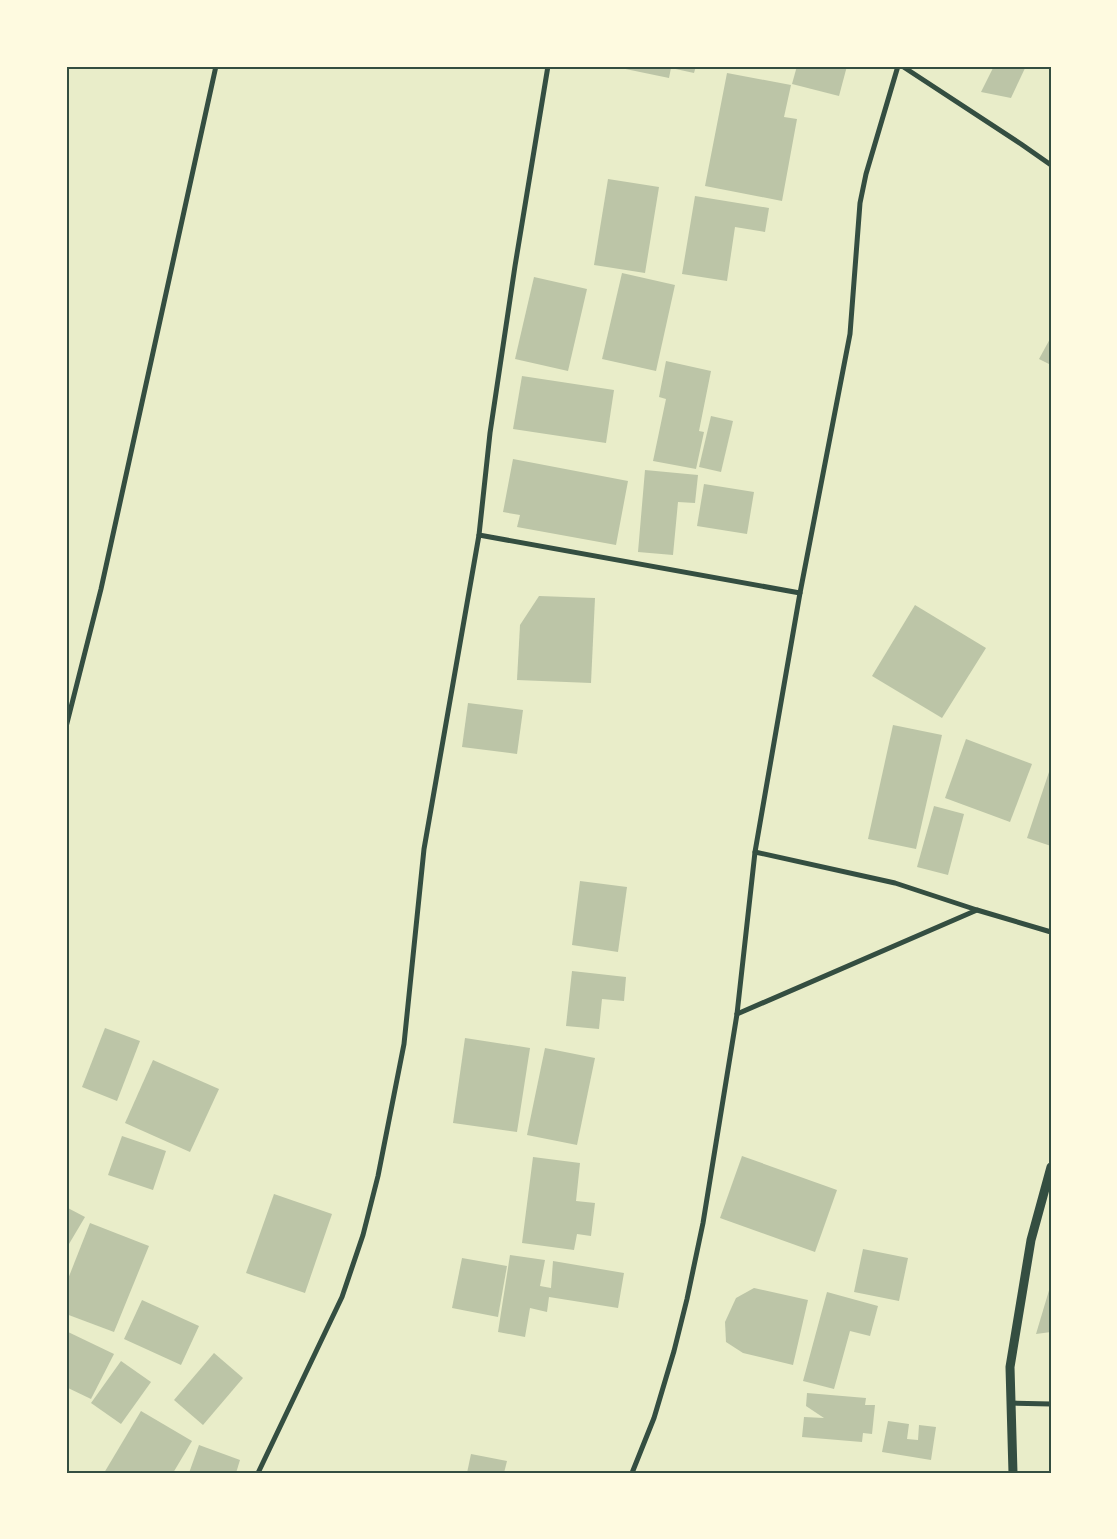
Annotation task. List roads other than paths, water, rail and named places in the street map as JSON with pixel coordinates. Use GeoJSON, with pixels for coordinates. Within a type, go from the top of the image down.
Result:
{"type":"FeatureCollection","features":[{"type":"Feature","properties":{"kind":"street"},"geometry":{"type":"LineString","coordinates":[[66,727],[101,589],[216,66]]}},
{"type":"Feature","properties":{"kind":"street"},"geometry":{"type":"LineString","coordinates":[[258,1473],[342,1297],[364,1235],[378,1176],[404,1044],[424,849],[479,534],[490,433],[513,276],[548,66]]}},
{"type":"Feature","properties":{"kind":"street"},"geometry":{"type":"LineString","coordinates":[[632,1473],[654,1418],[687,1299],[703,1223],[737,1014],[755,852],[800,593],[850,334],[860,203],[866,174],[900,66],[1051,165]]}},
{"type":"Feature","properties":{"kind":"street"},"geometry":{"type":"LineString","coordinates":[[479,534],[800,593]]}},
{"type":"Feature","properties":{"kind":"street"},"geometry":{"type":"LineString","coordinates":[[755,852],[895,883],[1051,932]]}},
{"type":"Feature","properties":{"kind":"street"},"geometry":{"type":"LineString","coordinates":[[737,1014],[977,910]]}},
{"type":"Feature","properties":{"kind":"street"},"geometry":{"type":"LineString","coordinates":[[1013,1473],[1010,1367],[1031,1240],[1051,1167]]}},
{"type":"Feature","properties":{"kind":"street"},"geometry":{"type":"LineString","coordinates":[[1010,1403],[1051,1404]]}}]}
